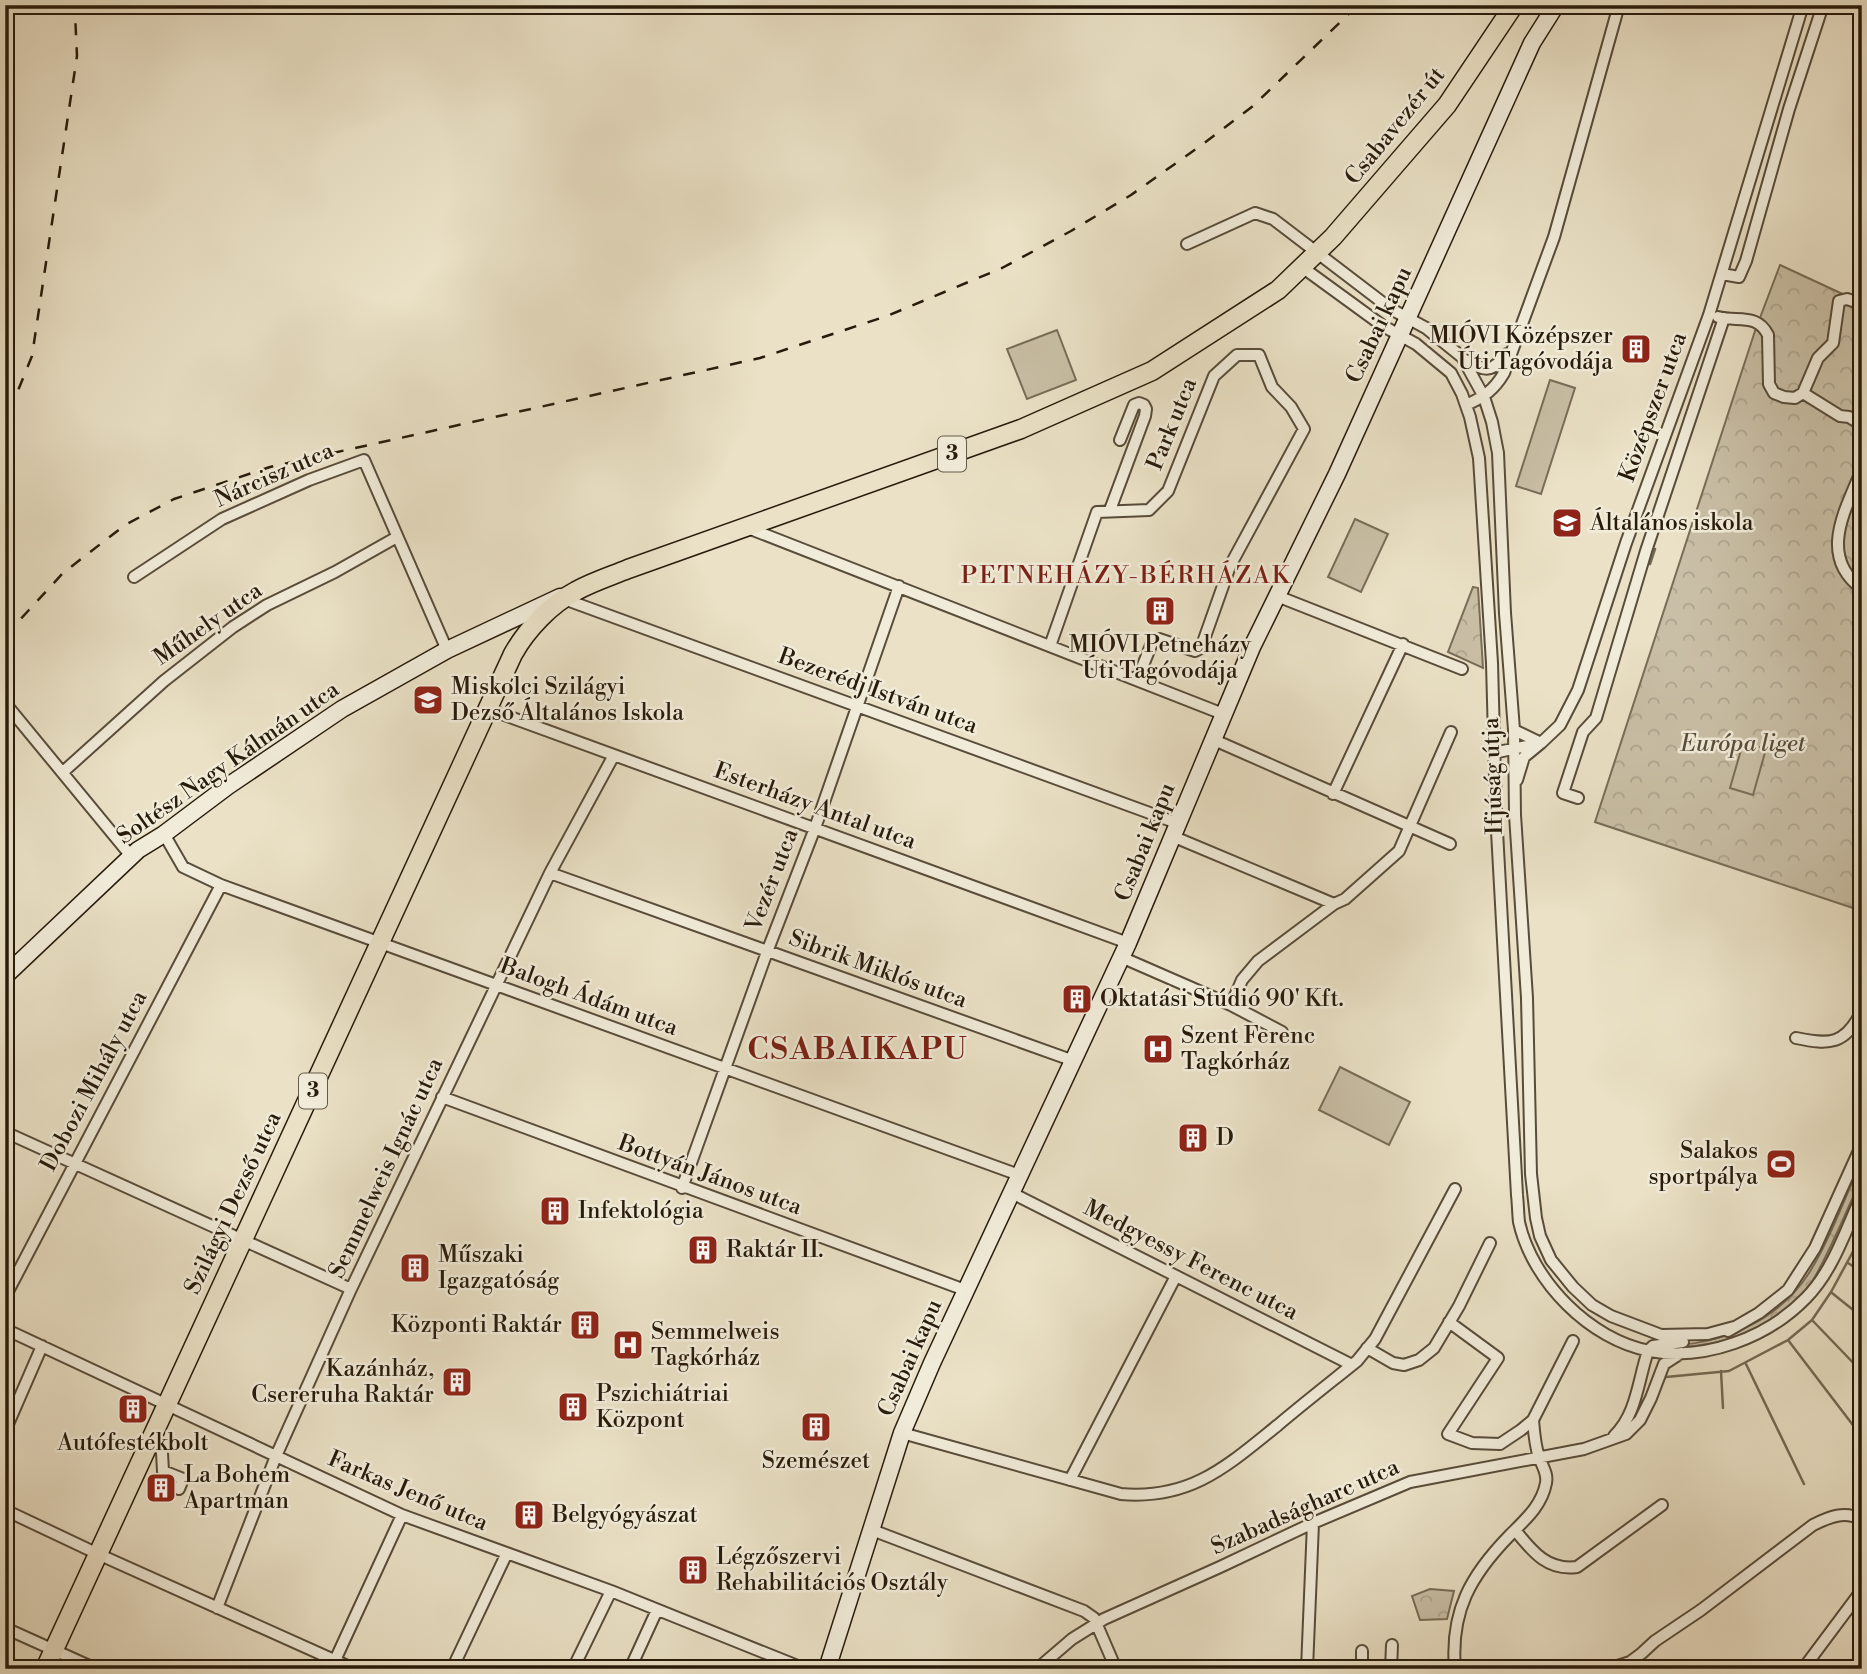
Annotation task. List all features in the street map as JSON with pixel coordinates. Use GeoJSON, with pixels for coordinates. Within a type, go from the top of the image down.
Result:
{"type":"FeatureCollection","features":[{"type":"Feature","properties":{"kind":"main road","name":"Csabavezér út"},"geometry":{"type":"LineString","coordinates":[[1302,267],[1361,207],[1447,105],[1514,5]]}},
{"type":"Feature","properties":{"kind":"main road","name":"3"},"geometry":{"type":"LineString","coordinates":[[570,595],[628,569],[1021,429],[1108,392],[1152,371],[1237,317],[1278,290],[1302,267]]}},
{"type":"Feature","properties":{"kind":"main road","name":"Szilágyi Dezső utca"},"geometry":{"type":"LineString","coordinates":[[54,1649],[513,654],[534,625],[570,595]]}},
{"type":"Feature","properties":{"kind":"main road","name":"3"},"geometry":{"type":"LineString","coordinates":[[45,1669],[54,1649]]}},
{"type":"Feature","properties":{"kind":"street","name":"Csabai kapu"},"geometry":{"type":"LineString","coordinates":[[827,1669],[902,1433],[1010,1192],[1125,950],[1252,647],[1337,474],[1532,43],[1556,5]]}},
{"type":"Feature","properties":{"kind":"street"},"geometry":{"type":"LineString","coordinates":[[1466,405],[1484,397],[1496,386],[1504,373],[1554,237],[1619,5]]}},
{"type":"Feature","properties":{"kind":"street","name":"Középszer utca"},"geometry":{"type":"LineString","coordinates":[[1515,790],[1524,757],[1560,725],[1578,690],[1626,543],[1709,315],[1803,5]]}},
{"type":"Feature","properties":{"kind":"street"},"geometry":{"type":"LineString","coordinates":[[1722,274],[1739,277],[1746,261],[1789,108],[1823,5]]}},
{"type":"Feature","properties":{"kind":"street","name":"Ifjúság útja"},"geometry":{"type":"LineString","coordinates":[[1187,244],[1255,213],[1273,219],[1394,311],[1426,328],[1465,359],[1484,397],[1498,453],[1505,613],[1514,730],[1520,918],[1527,998],[1531,1174],[1536,1218],[1551,1260],[1592,1305],[1611,1316],[1661,1335],[1708,1334],[1734,1327]]}},
{"type":"Feature","properties":{"kind":"street","name":"Ifjúság útja"},"geometry":{"type":"LineString","coordinates":[[1302,267],[1381,324],[1416,344],[1451,373],[1466,405],[1479,458],[1492,663],[1496,813],[1512,1140],[1519,1221],[1542,1274],[1582,1317],[1601,1331],[1623,1342],[1653,1349],[1698,1352],[1742,1340],[1777,1322],[1807,1297],[1831,1262],[1862,1195]]}},
{"type":"Feature","properties":{"kind":"street"},"geometry":{"type":"LineString","coordinates":[[1709,315],[1749,318],[1765,329],[1768,335],[1769,384],[1774,393],[1795,398],[1803,393],[1818,358],[1832,343],[1839,301],[1847,299],[1862,304]]}},
{"type":"Feature","properties":{"kind":"street","name":"Középszer utca"},"geometry":{"type":"LineString","coordinates":[[1619,644],[1646,551],[1724,318]]}},
{"type":"Feature","properties":{"kind":"street"},"geometry":{"type":"LineString","coordinates":[[1465,359],[1484,370],[1491,369],[1511,349]]}},
{"type":"Feature","properties":{"kind":"street","name":"Park utca"},"geometry":{"type":"LineString","coordinates":[[1110,510],[1150,510],[1168,491],[1214,376],[1237,355],[1259,355],[1272,387],[1291,407],[1304,429],[1230,566],[1201,648],[1195,651],[1159,639],[1152,643],[1137,680]]}},
{"type":"Feature","properties":{"kind":"street"},"geometry":{"type":"LineString","coordinates":[[1803,393],[1840,416],[1849,417],[1862,425]]}},
{"type":"Feature","properties":{"kind":"street"},"geometry":{"type":"LineString","coordinates":[[1050,646],[1097,512],[1110,510],[1145,416],[1144,405],[1134,405],[1120,440]]}},
{"type":"Feature","properties":{"kind":"street","name":"Nárcisz utca"},"geometry":{"type":"LineString","coordinates":[[134,577],[222,519],[309,480],[363,460],[447,650]]}},
{"type":"Feature","properties":{"kind":"street"},"geometry":{"type":"LineString","coordinates":[[1862,469],[1839,524],[1836,545],[1846,571],[1862,589]]}},
{"type":"Feature","properties":{"kind":"street"},"geometry":{"type":"LineString","coordinates":[[748,528],[1223,714]]}},
{"type":"Feature","properties":{"kind":"street","name":"Műhely utca"},"geometry":{"type":"LineString","coordinates":[[62,772],[164,681],[233,627],[267,605],[335,572],[397,537]]}},
{"type":"Feature","properties":{"kind":"street"},"geometry":{"type":"LineString","coordinates":[[1626,543],[1646,551]]}},
{"type":"Feature","properties":{"kind":"street","name":"Vezér utca"},"geometry":{"type":"LineString","coordinates":[[682,1188],[858,706],[899,586]]}},
{"type":"Feature","properties":{"kind":"street","name":"Soltész Nagy Kálmán utca"},"geometry":{"type":"LineString","coordinates":[[5,976],[131,856],[342,709],[447,650],[503,626],[531,609],[570,595]]}},
{"type":"Feature","properties":{"kind":"street","name":"Bezerédj István utca"},"geometry":{"type":"LineString","coordinates":[[570,595],[1175,830],[1334,904]]}},
{"type":"Feature","properties":{"kind":"street"},"geometry":{"type":"LineString","coordinates":[[1277,596],[1462,669]]}},
{"type":"Feature","properties":{"kind":"street","name":"Soltész Nagy Kálmán utca"},"geometry":{"type":"LineString","coordinates":[[503,626],[534,625]]}},
{"type":"Feature","properties":{"kind":"street"},"geometry":{"type":"LineString","coordinates":[[1578,798],[1563,793],[1583,732],[1597,718],[1619,644],[1596,635]]}},
{"type":"Feature","properties":{"kind":"street"},"geometry":{"type":"LineString","coordinates":[[1333,794],[1403,644]]}},
{"type":"Feature","properties":{"kind":"street"},"geometry":{"type":"LineString","coordinates":[[5,703],[131,856]]}},
{"type":"Feature","properties":{"kind":"street","name":"Esterházy Antal utca"},"geometry":{"type":"LineString","coordinates":[[488,709],[814,828],[1125,950],[1282,1032]]}},
{"type":"Feature","properties":{"kind":"street","name":"Ifjúság útja"},"geometry":{"type":"LineString","coordinates":[[1494,721],[1498,752],[1499,808],[1496,813]]}},
{"type":"Feature","properties":{"kind":"street"},"geometry":{"type":"LineString","coordinates":[[1514,730],[1541,743]]}},
{"type":"Feature","properties":{"kind":"street"},"geometry":{"type":"LineString","coordinates":[[1231,1005],[1242,980],[1258,961],[1334,904],[1345,900],[1399,851],[1451,732]]}},
{"type":"Feature","properties":{"kind":"street"},"geometry":{"type":"LineString","coordinates":[[1212,739],[1450,844]]}},
{"type":"Feature","properties":{"kind":"street"},"geometry":{"type":"LineString","coordinates":[[1498,752],[1541,743]]}},
{"type":"Feature","properties":{"kind":"street","name":"Semmelweis Ignác utca"},"geometry":{"type":"LineString","coordinates":[[217,1608],[276,1456],[351,1289],[550,873],[614,755]]}},
{"type":"Feature","properties":{"kind":"street","name":"Balogh Ádám utca"},"geometry":{"type":"LineString","coordinates":[[164,834],[183,867],[220,885],[1018,1175]]}},
{"type":"Feature","properties":{"kind":"street","name":"Sibrik Miklós utca"},"geometry":{"type":"LineString","coordinates":[[550,873],[1074,1061]]}},
{"type":"Feature","properties":{"kind":"street","name":"Dobozi Mihály utca"},"geometry":{"type":"LineString","coordinates":[[5,1297],[220,885]]}},
{"type":"Feature","properties":{"kind":"street"},"geometry":{"type":"LineString","coordinates":[[1796,1038],[1834,1042],[1853,1030],[1862,1012]]}},
{"type":"Feature","properties":{"kind":"street","name":"Bottyán János utca"},"geometry":{"type":"LineString","coordinates":[[442,1097],[682,1188],[965,1290]]}},
{"type":"Feature","properties":{"kind":"street"},"geometry":{"type":"LineString","coordinates":[[5,1132],[351,1289]]}},
{"type":"Feature","properties":{"kind":"street","name":"Ifjúság útja"},"geometry":{"type":"LineString","coordinates":[[1653,1349],[1702,1341],[1728,1331],[1759,1313],[1788,1290],[1815,1248],[1862,1144]]}},
{"type":"Feature","properties":{"kind":"street"},"geometry":{"type":"LineString","coordinates":[[902,1433],[1121,1494],[1140,1496],[1187,1487],[1221,1470],[1352,1365],[1375,1339],[1455,1189]]}},
{"type":"Feature","properties":{"kind":"street","name":"Medgyessy Ferenc utca"},"geometry":{"type":"LineString","coordinates":[[1010,1192],[1352,1365]]}},
{"type":"Feature","properties":{"kind":"street"},"geometry":{"type":"LineString","coordinates":[[1367,1348],[1393,1363],[1404,1365],[1419,1360],[1434,1348],[1490,1243]]}},
{"type":"Feature","properties":{"kind":"street"},"geometry":{"type":"LineString","coordinates":[[1070,1480],[1176,1276]]}},
{"type":"Feature","properties":{"kind":"street"},"geometry":{"type":"LineString","coordinates":[[1449,1322],[1498,1358],[1448,1434],[1472,1443],[1500,1444],[1533,1420],[1573,1341]]}},
{"type":"Feature","properties":{"kind":"street","name":"Farkas Jenő utca"},"geometry":{"type":"LineString","coordinates":[[5,1329],[402,1515],[611,1591],[805,1669]]}},
{"type":"Feature","properties":{"kind":"street"},"geometry":{"type":"LineString","coordinates":[[1612,1438],[1623,1428],[1631,1412],[1653,1349],[1642,1329]]}},
{"type":"Feature","properties":{"kind":"street"},"geometry":{"type":"LineString","coordinates":[[5,1431],[42,1346]]}},
{"type":"Feature","properties":{"kind":"street","name":"Szabadságharc utca"},"geometry":{"type":"LineString","coordinates":[[1646,1408],[1658,1359],[1653,1349]]}},
{"type":"Feature","properties":{"kind":"street","name":"Szabadságharc utca"},"geometry":{"type":"LineString","coordinates":[[1037,1669],[1072,1639],[1097,1623],[1313,1523],[1410,1482],[1584,1449],[1626,1434],[1640,1420],[1664,1364],[1684,1352]]}},
{"type":"Feature","properties":{"kind":"street"},"geometry":{"type":"LineString","coordinates":[[1455,1669],[1457,1619],[1464,1598],[1487,1559],[1539,1504],[1544,1493],[1547,1478],[1539,1457],[1533,1420]]}},
{"type":"Feature","properties":{"kind":"street"},"geometry":{"type":"LineString","coordinates":[[162,1453],[163,1471],[183,1479],[179,1489]]}},
{"type":"Feature","properties":{"kind":"street"},"geometry":{"type":"LineString","coordinates":[[1515,1530],[1542,1559],[1553,1566],[1564,1569],[1577,1567],[1662,1505]]}},
{"type":"Feature","properties":{"kind":"street"},"geometry":{"type":"LineString","coordinates":[[5,1510],[333,1664],[354,1669]]}},
{"type":"Feature","properties":{"kind":"street"},"geometry":{"type":"LineString","coordinates":[[1608,1669],[1630,1662],[1654,1641],[1701,1610],[1813,1525],[1842,1514],[1862,1520]]}},
{"type":"Feature","properties":{"kind":"street"},"geometry":{"type":"LineString","coordinates":[[333,1664],[402,1515]]}},
{"type":"Feature","properties":{"kind":"street"},"geometry":{"type":"LineString","coordinates":[[1307,1669],[1313,1523]]}},
{"type":"Feature","properties":{"kind":"street"},"geometry":{"type":"LineString","coordinates":[[872,1530],[1084,1611],[1097,1623],[1116,1669]]}},
{"type":"Feature","properties":{"kind":"street"},"geometry":{"type":"LineString","coordinates":[[452,1669],[506,1555]]}},
{"type":"Feature","properties":{"kind":"street"},"geometry":{"type":"LineString","coordinates":[[1803,1669],[1862,1590]]}},
{"type":"Feature","properties":{"kind":"street"},"geometry":{"type":"LineString","coordinates":[[573,1669],[611,1591]]}},
{"type":"Feature","properties":{"kind":"street"},"geometry":{"type":"LineString","coordinates":[[630,1669],[657,1610]]}},
{"type":"Feature","properties":{"kind":"street"},"geometry":{"type":"LineString","coordinates":[[5,1628],[96,1669]]}},
{"type":"Feature","properties":{"kind":"street"},"geometry":{"type":"LineString","coordinates":[[1391,1669],[1392,1645]]}},
{"type":"Feature","properties":{"kind":"street"},"geometry":{"type":"LineString","coordinates":[[1362,1651],[1362,1669]]}},
{"type":"Feature","properties":{"kind":"green space","name":"Európa liget"},"geometry":{"type":"Polygon","coordinates":[[[1780,265],[1862,303],[1862,911],[1595,822],[1755,331],[1780,265]]]}},
{"type":"Feature","properties":{"kind":"green space"},"geometry":{"type":"Polygon","coordinates":[[[1057,330],[1076,380],[1027,399],[1007,349],[1057,330]]]}},
{"type":"Feature","properties":{"kind":"green space"},"geometry":{"type":"Polygon","coordinates":[[[1550,380],[1575,388],[1541,494],[1516,486],[1550,380]]]}},
{"type":"Feature","properties":{"kind":"green space"},"geometry":{"type":"Polygon","coordinates":[[[1355,519],[1388,534],[1361,592],[1328,577],[1355,519]]]}},
{"type":"Feature","properties":{"kind":"green space"},"geometry":{"type":"Polygon","coordinates":[[[1473,587],[1478,588],[1483,668],[1448,652],[1473,587]]]}},
{"type":"Feature","properties":{"kind":"green space"},"geometry":{"type":"Polygon","coordinates":[[[1743,743],[1766,749],[1753,795],[1730,788],[1743,743]]]}},
{"type":"Feature","properties":{"kind":"green space"},"geometry":{"type":"Polygon","coordinates":[[[1340,1067],[1410,1102],[1389,1145],[1319,1110],[1340,1067]]]}},
{"type":"Feature","properties":{"kind":"green space"},"geometry":{"type":"Polygon","coordinates":[[[1862,1161],[1858,1185],[1842,1222],[1813,1280],[1799,1297],[1783,1311],[1746,1333],[1705,1345],[1662,1346],[1683,1345],[1725,1336],[1745,1328],[1781,1305],[1796,1290],[1817,1260],[1862,1161]]]}},
{"type":"Feature","properties":{"kind":"green space"},"geometry":{"type":"Polygon","coordinates":[[[1430,1589],[1454,1591],[1447,1619],[1420,1620],[1412,1596],[1430,1589]]]}},
{"type":"Feature","properties":{"kind":"waterway"},"geometry":{"type":"LineString","coordinates":[[1650,564],[1655,549]]}},
{"type":"Feature","properties":{"kind":"waterway"},"geometry":{"type":"LineString","coordinates":[[1666,1377],[1729,1371],[1788,1340],[1812,1320],[1831,1292],[1862,1235]]}},
{"type":"Feature","properties":{"kind":"waterway"},"geometry":{"type":"LineString","coordinates":[[1848,1263],[1862,1272]]}},
{"type":"Feature","properties":{"kind":"waterway"},"geometry":{"type":"LineString","coordinates":[[1832,1293],[1862,1317]]}},
{"type":"Feature","properties":{"kind":"waterway"},"geometry":{"type":"LineString","coordinates":[[1812,1320],[1862,1372]]}},
{"type":"Feature","properties":{"kind":"waterway"},"geometry":{"type":"LineString","coordinates":[[1788,1340],[1862,1437]]}},
{"type":"Feature","properties":{"kind":"waterway"},"geometry":{"type":"LineString","coordinates":[[1746,1364],[1804,1484]]}},
{"type":"Feature","properties":{"kind":"waterway"},"geometry":{"type":"LineString","coordinates":[[1721,1371],[1723,1408]]}},
{"type":"Feature","properties":{"kind":"railway"},"geometry":{"type":"LineString","coordinates":[[5,636],[63,573],[125,525],[174,499],[270,467],[760,358],[887,316],[1002,268],[1131,195],[1203,144],[1253,106],[1358,5]]}},
{"type":"Feature","properties":{"kind":"railway"},"geometry":{"type":"LineString","coordinates":[[5,409],[17,393],[32,356],[77,56],[75,13]]}},
{"type":"Feature","properties":{"kind":"place","name":"MIÓVI Középszer Úti Tagóvodája"},"geometry":{"type":"Point","coordinates":[1636,349]}},
{"type":"Feature","properties":{"kind":"place","name":"Általános iskola"},"geometry":{"type":"Point","coordinates":[1567,523]}},
{"type":"Feature","properties":{"kind":"place","name":"MIÓVI Petneházy Úti Tagóvodája"},"geometry":{"type":"Point","coordinates":[1160,611]}},
{"type":"Feature","properties":{"kind":"place","name":"Miskolci Szilágyi Dezső Általános Iskola"},"geometry":{"type":"Point","coordinates":[428,700]}},
{"type":"Feature","properties":{"kind":"place","name":"Oktatási Stúdió 90' Kft."},"geometry":{"type":"Point","coordinates":[1077,999]}},
{"type":"Feature","properties":{"kind":"place","name":"Szent Ferenc Tagkórház"},"geometry":{"type":"Point","coordinates":[1158,1049]}},
{"type":"Feature","properties":{"kind":"place","name":"D"},"geometry":{"type":"Point","coordinates":[1193,1138]}},
{"type":"Feature","properties":{"kind":"place","name":"Salakos sportpálya"},"geometry":{"type":"Point","coordinates":[1781,1164]}},
{"type":"Feature","properties":{"kind":"place","name":"Infektológia"},"geometry":{"type":"Point","coordinates":[555,1211]}},
{"type":"Feature","properties":{"kind":"place","name":"Raktár II."},"geometry":{"type":"Point","coordinates":[703,1250]}},
{"type":"Feature","properties":{"kind":"place","name":"Műszaki Igazgatóság"},"geometry":{"type":"Point","coordinates":[415,1268]}},
{"type":"Feature","properties":{"kind":"place","name":"Központi Raktár"},"geometry":{"type":"Point","coordinates":[585,1325]}},
{"type":"Feature","properties":{"kind":"place","name":"Semmelweis Tagkórház"},"geometry":{"type":"Point","coordinates":[628,1345]}},
{"type":"Feature","properties":{"kind":"place","name":"Kazánház, Csereruha Raktár"},"geometry":{"type":"Point","coordinates":[457,1382]}},
{"type":"Feature","properties":{"kind":"place","name":"Pszichiátriai Központ"},"geometry":{"type":"Point","coordinates":[573,1407]}},
{"type":"Feature","properties":{"kind":"place","name":"Autófestékbolt"},"geometry":{"type":"Point","coordinates":[133,1409]}},
{"type":"Feature","properties":{"kind":"place","name":"Szemészet"},"geometry":{"type":"Point","coordinates":[816,1427]}},
{"type":"Feature","properties":{"kind":"place","name":"La Bohem Apartman"},"geometry":{"type":"Point","coordinates":[161,1488]}},
{"type":"Feature","properties":{"kind":"place","name":"Belgyógyászat"},"geometry":{"type":"Point","coordinates":[529,1515]}},
{"type":"Feature","properties":{"kind":"place","name":"Légzőszervi Rehabilitációs Osztály"},"geometry":{"type":"Point","coordinates":[693,1570]}},
{"type":"Feature","properties":{"kind":"district","name":"PETNEHÁZY-BÉRHÁZAK"},"geometry":{"type":"Point","coordinates":[1126,576]}},
{"type":"Feature","properties":{"kind":"district","name":"CSABAIKAPU"},"geometry":{"type":"Point","coordinates":[858,1050]}}]}
